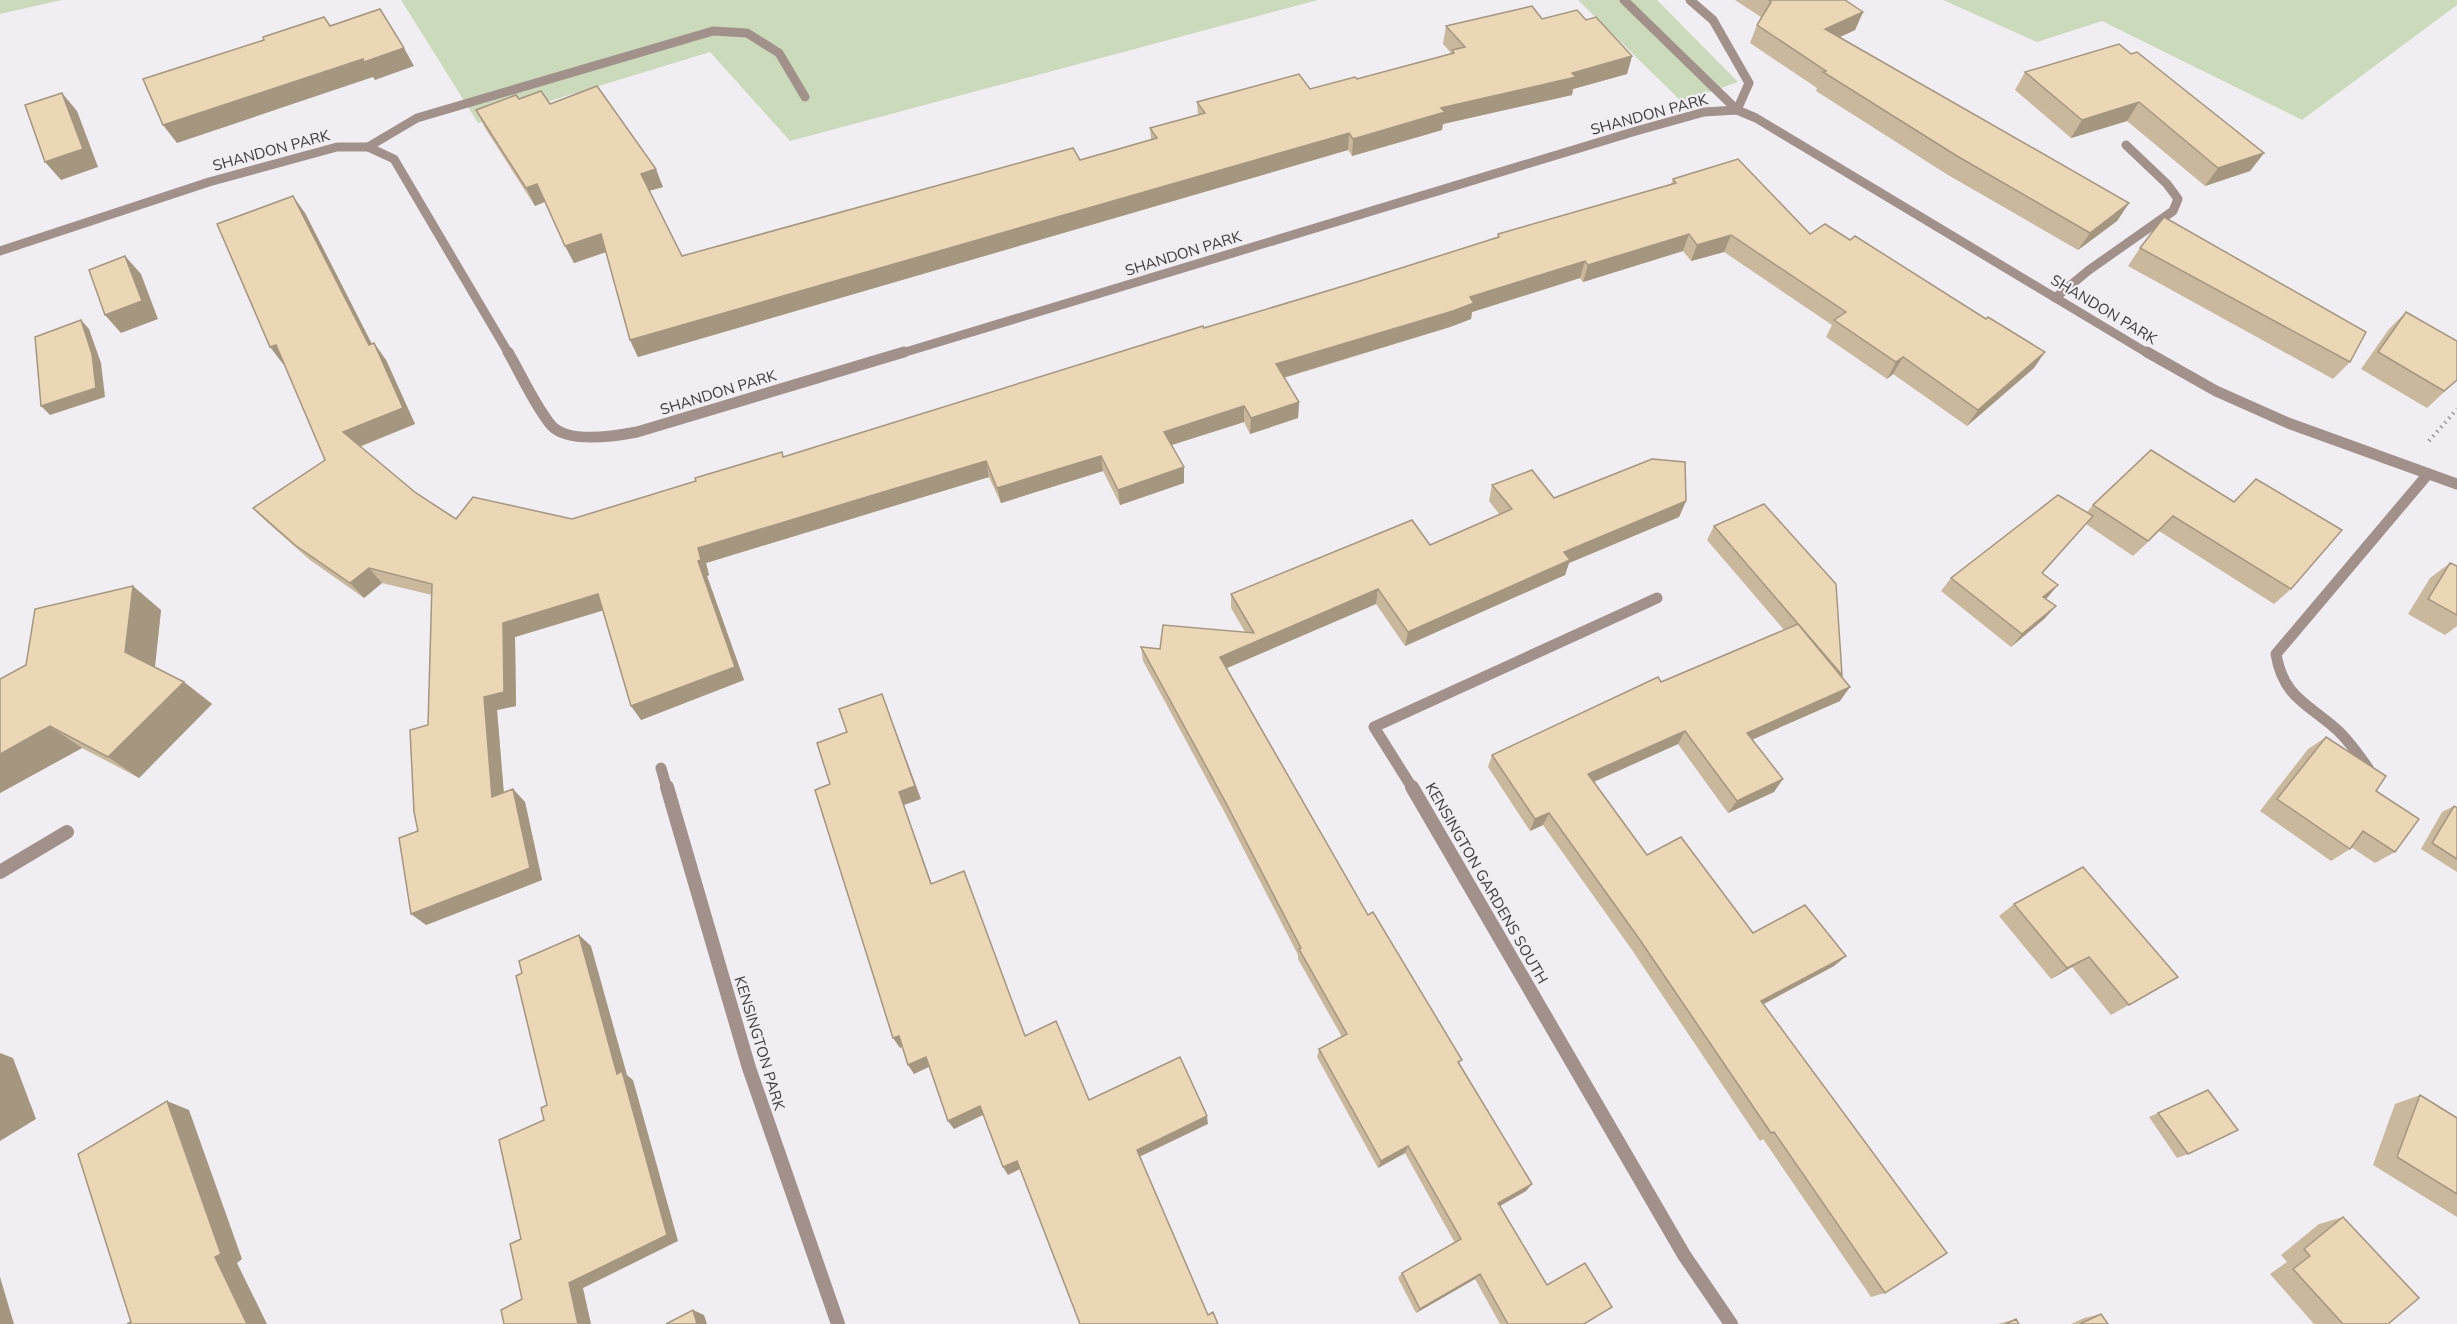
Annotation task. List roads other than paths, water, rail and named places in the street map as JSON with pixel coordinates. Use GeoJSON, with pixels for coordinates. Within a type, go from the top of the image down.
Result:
{"type":"FeatureCollection","features":[{"type":"Feature","properties":{"kind":"street"},"geometry":{"type":"LineString","coordinates":[[1624,0],[1737,110],[1749,83],[1713,20],[1690,0]]}},
{"type":"Feature","properties":{"kind":"street"},"geometry":{"type":"LineString","coordinates":[[368,147],[417,118],[713,31],[747,33],[779,53],[805,97]]}},
{"type":"Feature","properties":{"kind":"street","name":"SHANDON PARK"},"geometry":{"type":"LineString","coordinates":[[0,251],[278,160],[336,147],[368,147],[394,159],[552,427],[574,437],[603,439],[637,432],[1238,253],[1636,131],[1704,112],[1737,110],[1756,118],[2109,332],[2216,391],[2288,423],[2457,484]]}},
{"type":"Feature","properties":{"kind":"street"},"geometry":{"type":"LineString","coordinates":[[2055,298],[2089,270],[2173,211],[2178,199],[2167,184],[2126,145]]}},
{"type":"Feature","properties":{"kind":"street"},"geometry":{"type":"LineString","coordinates":[[2368,768],[2337,730],[2292,696],[2278,674],[2276,654],[2428,474]]}},
{"type":"Feature","properties":{"kind":"street","name":"KENSINGTON GARDENS SOUTH"},"geometry":{"type":"LineString","coordinates":[[1657,598],[1374,727],[1435,824],[1684,1255],[1731,1324]]}},
{"type":"Feature","properties":{"kind":"street","name":"KENSINGTON PARK"},"geometry":{"type":"LineString","coordinates":[[661,768],[749,1068],[838,1324]]}},
{"type":"Feature","properties":{"kind":"street"},"geometry":{"type":"LineString","coordinates":[[0,872],[67,832]]}}]}
